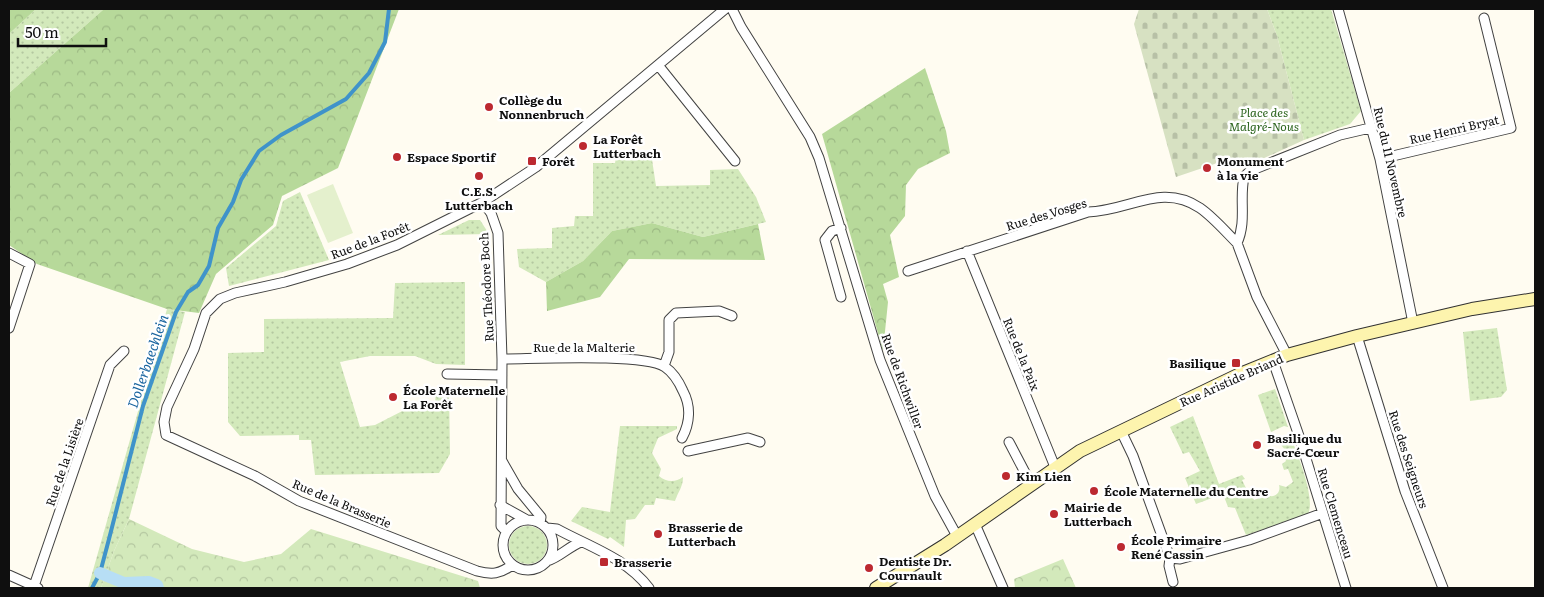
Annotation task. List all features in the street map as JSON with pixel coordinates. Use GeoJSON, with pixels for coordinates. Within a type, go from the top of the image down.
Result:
{"type":"FeatureCollection","features":[{"type":"Feature","properties":{"kind":"main road","name":"Rue Aristide Briand"},"geometry":{"type":"LineString","coordinates":[[876,588],[975,524],[1055,467],[1121,431],[1273,361],[1287,355],[1413,322],[1472,309],[1535,299]]}},
{"type":"Feature","properties":{"kind":"street","name":"Rue de la Forêt"},"geometry":{"type":"LineString","coordinates":[[166,435],[164,422],[167,407],[194,349],[206,313],[220,299],[235,293],[285,282],[347,264],[397,246],[483,202],[536,167],[725,9]]}},
{"type":"Feature","properties":{"kind":"street","name":"Rue de Richwiller"},"geometry":{"type":"LineString","coordinates":[[732,9],[810,137],[841,228],[880,360],[935,496],[957,536]]}},
{"type":"Feature","properties":{"kind":"street","name":"Rue du 11 Novembre"},"geometry":{"type":"LineString","coordinates":[[1338,9],[1380,159],[1413,322]]}},
{"type":"Feature","properties":{"kind":"street","name":"Rue Henri Bryat"},"geometry":{"type":"LineString","coordinates":[[1380,159],[1511,128],[1484,18]]}},
{"type":"Feature","properties":{"kind":"street"},"geometry":{"type":"LineString","coordinates":[[658,65],[735,161]]}},
{"type":"Feature","properties":{"kind":"street"},"geometry":{"type":"LineString","coordinates":[[1287,355],[1257,297],[1237,242],[1241,234],[1244,216],[1244,177],[1250,171],[1340,135],[1370,128]]}},
{"type":"Feature","properties":{"kind":"street","name":"Rue des Vosges"},"geometry":{"type":"LineString","coordinates":[[908,271],[1088,212],[1104,212],[1165,195],[1177,197],[1200,208],[1237,242]]}},
{"type":"Feature","properties":{"kind":"street","name":"Rue Théodore Boch"},"geometry":{"type":"LineString","coordinates":[[483,202],[491,213],[498,233],[502,359],[500,505],[501,526],[506,530]]}},
{"type":"Feature","properties":{"kind":"street"},"geometry":{"type":"LineString","coordinates":[[840,297],[826,240],[832,231],[841,228]]}},
{"type":"Feature","properties":{"kind":"street","name":"Rue de la Paix"},"geometry":{"type":"LineString","coordinates":[[967,251],[1055,467]]}},
{"type":"Feature","properties":{"kind":"street"},"geometry":{"type":"LineString","coordinates":[[9,253],[30,264],[9,328]]}},
{"type":"Feature","properties":{"kind":"street"},"geometry":{"type":"LineString","coordinates":[[682,438],[688,423],[688,401],[678,380],[664,366],[669,352],[669,320],[676,313],[719,311],[732,316]]}},
{"type":"Feature","properties":{"kind":"street","name":"Rue des Seigneurs"},"geometry":{"type":"LineString","coordinates":[[1356,336],[1405,491],[1443,588]]}},
{"type":"Feature","properties":{"kind":"street","name":"Rue de la Lisière"},"geometry":{"type":"LineString","coordinates":[[36,587],[110,365],[124,351]]}},
{"type":"Feature","properties":{"kind":"street","name":"Rue de la Malterie"},"geometry":{"type":"LineString","coordinates":[[502,359],[638,359],[664,366]]}},
{"type":"Feature","properties":{"kind":"street","name":"Rue Clemenceau"},"geometry":{"type":"LineString","coordinates":[[1273,361],[1346,588]]}},
{"type":"Feature","properties":{"kind":"street"},"geometry":{"type":"LineString","coordinates":[[447,374],[502,375]]}},
{"type":"Feature","properties":{"kind":"street"},"geometry":{"type":"LineString","coordinates":[[1121,431],[1133,456],[1170,558],[1169,566],[1173,582]]}},
{"type":"Feature","properties":{"kind":"street","name":"Rue de la Brasserie"},"geometry":{"type":"LineString","coordinates":[[166,435],[255,476],[299,501],[477,571],[490,574],[503,572],[512,565]]}},
{"type":"Feature","properties":{"kind":"street"},"geometry":{"type":"LineString","coordinates":[[688,451],[748,438],[760,442]]}},
{"type":"Feature","properties":{"kind":"street"},"geometry":{"type":"LineString","coordinates":[[1009,442],[1030,484]]}},
{"type":"Feature","properties":{"kind":"street","name":"Rue Théodore Boch"},"geometry":{"type":"LineString","coordinates":[[502,461],[518,489],[541,517],[543,525]]}},
{"type":"Feature","properties":{"kind":"street"},"geometry":{"type":"LineString","coordinates":[[500,505],[527,520],[557,529],[622,562],[640,577],[649,588]]}},
{"type":"Feature","properties":{"kind":"street"},"geometry":{"type":"LineString","coordinates":[[1170,558],[1180,559],[1249,540],[1323,513]]}},
{"type":"Feature","properties":{"kind":"street"},"geometry":{"type":"LineString","coordinates":[[527,520],[512,525],[506,530],[502,545],[507,560],[519,569],[534,570],[547,561],[556,558],[571,546],[581,542]]}},
{"type":"Feature","properties":{"kind":"street"},"geometry":{"type":"LineString","coordinates":[[975,524],[1003,588]]}},
{"type":"Feature","properties":{"kind":"street"},"geometry":{"type":"LineString","coordinates":[[543,525],[553,541],[551,555],[547,561]]}},
{"type":"Feature","properties":{"kind":"street"},"geometry":{"type":"LineString","coordinates":[[9,575],[36,587]]}},
{"type":"Feature","properties":{"kind":"green space"},"geometry":{"type":"Polygon","coordinates":[[[9,9],[36,9],[9,34],[9,9]]]}},
{"type":"Feature","properties":{"kind":"green space"},"geometry":{"type":"Polygon","coordinates":[[[36,9],[104,9],[9,93],[9,34],[36,9]]]}},
{"type":"Feature","properties":{"kind":"green space"},"geometry":{"type":"Polygon","coordinates":[[[104,9],[399,9],[338,168],[282,196],[273,225],[216,274],[199,313],[167,309],[37,264],[9,245],[9,93],[104,9]]]}},
{"type":"Feature","properties":{"kind":"green space","name":"Place des Malgré-Nous"},"geometry":{"type":"Polygon","coordinates":[[[1139,9],[1267,9],[1277,36],[1304,140],[1251,164],[1232,158],[1176,177],[1134,24],[1139,9]]]}},
{"type":"Feature","properties":{"kind":"green space"},"geometry":{"type":"Polygon","coordinates":[[[1267,9],[1331,9],[1361,111],[1350,124],[1304,140],[1277,36],[1267,9]]]}},
{"type":"Feature","properties":{"kind":"green space"},"geometry":{"type":"Polygon","coordinates":[[[925,68],[946,131],[950,153],[918,169],[906,185],[905,216],[890,235],[899,277],[883,284],[888,302],[883,351],[822,134],[925,68]]]}},
{"type":"Feature","properties":{"kind":"green space"},"geometry":{"type":"Polygon","coordinates":[[[617,153],[651,153],[656,186],[710,185],[710,170],[738,169],[756,197],[766,222],[703,237],[652,223],[612,231],[583,261],[546,282],[519,267],[517,249],[552,248],[552,228],[574,226],[575,216],[593,216],[593,163],[615,163],[617,153]]]}},
{"type":"Feature","properties":{"kind":"green space"},"geometry":{"type":"Polygon","coordinates":[[[333,184],[353,233],[328,243],[307,195],[333,184]]]}},
{"type":"Feature","properties":{"kind":"green space"},"geometry":{"type":"Polygon","coordinates":[[[300,192],[329,260],[229,286],[226,268],[276,226],[283,201],[300,192]]]}},
{"type":"Feature","properties":{"kind":"green space"},"geometry":{"type":"Polygon","coordinates":[[[469,220],[480,220],[489,234],[438,235],[469,220]]]}},
{"type":"Feature","properties":{"kind":"green space"},"geometry":{"type":"Polygon","coordinates":[[[652,223],[703,237],[758,224],[765,260],[629,259],[600,297],[547,311],[546,282],[583,261],[612,231],[652,223]]]}},
{"type":"Feature","properties":{"kind":"green space"},"geometry":{"type":"Polygon","coordinates":[[[465,282],[465,365],[436,364],[415,356],[370,356],[340,362],[360,427],[375,425],[418,403],[435,404],[436,391],[449,392],[450,454],[439,473],[315,475],[311,440],[299,440],[299,435],[240,436],[228,422],[228,353],[264,352],[264,319],[393,318],[395,283],[465,282]]]}},
{"type":"Feature","properties":{"kind":"green space"},"geometry":{"type":"Polygon","coordinates":[[[167,309],[185,312],[129,519],[114,551],[101,588],[88,588],[167,309]]]}},
{"type":"Feature","properties":{"kind":"green space"},"geometry":{"type":"Polygon","coordinates":[[[1497,328],[1507,390],[1501,397],[1470,401],[1463,332],[1497,328]]]}},
{"type":"Feature","properties":{"kind":"green space"},"geometry":{"type":"Polygon","coordinates":[[[1275,389],[1288,427],[1284,426],[1271,432],[1258,395],[1275,389]]]}},
{"type":"Feature","properties":{"kind":"green space"},"geometry":{"type":"Polygon","coordinates":[[[1193,416],[1219,484],[1242,475],[1245,479],[1242,480],[1254,500],[1264,496],[1264,491],[1270,496],[1274,496],[1279,492],[1279,485],[1286,487],[1293,482],[1288,469],[1284,470],[1282,464],[1286,461],[1283,454],[1285,450],[1279,442],[1288,439],[1290,436],[1308,487],[1310,507],[1308,514],[1246,535],[1235,508],[1228,507],[1223,494],[1196,504],[1185,478],[1200,471],[1189,452],[1183,454],[1170,427],[1193,416]]]}},
{"type":"Feature","properties":{"kind":"green space"},"geometry":{"type":"Polygon","coordinates":[[[620,426],[677,426],[677,429],[658,438],[652,453],[661,469],[659,476],[671,481],[683,477],[675,501],[656,498],[654,505],[645,505],[635,519],[626,520],[624,547],[610,537],[608,539],[571,521],[582,507],[610,512],[620,426]]]}},
{"type":"Feature","properties":{"kind":"green space"},"geometry":{"type":"Polygon","coordinates":[[[129,519],[192,549],[244,562],[281,554],[311,529],[478,581],[480,588],[101,588],[114,551],[129,519]]]}},
{"type":"Feature","properties":{"kind":"green space"},"geometry":{"type":"Polygon","coordinates":[[[528,526],[535,527],[541,532],[546,538],[546,552],[541,558],[535,563],[528,564],[521,563],[515,558],[510,552],[509,545],[510,538],[515,532],[521,527],[528,526]]]}},
{"type":"Feature","properties":{"kind":"green space"},"geometry":{"type":"Polygon","coordinates":[[[1063,559],[1076,588],[1015,588],[1014,579],[1063,559]]]}},
{"type":"Feature","properties":{"kind":"waterway","name":"Dollerbaechlein"},"geometry":{"type":"LineString","coordinates":[[92,588],[100,573],[143,406],[176,312],[188,292],[198,285],[209,266],[218,228],[233,202],[241,180],[259,151],[281,135],[346,99],[369,73],[385,42],[389,9]]}},
{"type":"Feature","properties":{"kind":"waterway"},"geometry":{"type":"LineString","coordinates":[[100,573],[124,583],[149,582],[157,585],[158,588]]}},
{"type":"Feature","properties":{"kind":"place","name":"Collège du Nonnenbruch"},"geometry":{"type":"Point","coordinates":[489,107]}},
{"type":"Feature","properties":{"kind":"place","name":"La Forêt Lutterbach"},"geometry":{"type":"Point","coordinates":[583,146]}},
{"type":"Feature","properties":{"kind":"place","name":"Espace Sportif"},"geometry":{"type":"Point","coordinates":[397,157]}},
{"type":"Feature","properties":{"kind":"place","name":"Forêt"},"geometry":{"type":"Point","coordinates":[532,161]}},
{"type":"Feature","properties":{"kind":"place","name":"Monument à la vie"},"geometry":{"type":"Point","coordinates":[1207,168]}},
{"type":"Feature","properties":{"kind":"place","name":"C.E.S. Lutterbach"},"geometry":{"type":"Point","coordinates":[479,176]}},
{"type":"Feature","properties":{"kind":"place","name":"Basilique"},"geometry":{"type":"Point","coordinates":[1236,363]}},
{"type":"Feature","properties":{"kind":"place","name":"École Maternelle La Forêt"},"geometry":{"type":"Point","coordinates":[393,397]}},
{"type":"Feature","properties":{"kind":"place","name":"Basilique du Sacré-Cœur"},"geometry":{"type":"Point","coordinates":[1257,445]}},
{"type":"Feature","properties":{"kind":"place","name":"Kim Lien"},"geometry":{"type":"Point","coordinates":[1006,476]}},
{"type":"Feature","properties":{"kind":"place","name":"École Maternelle du Centre"},"geometry":{"type":"Point","coordinates":[1094,491]}},
{"type":"Feature","properties":{"kind":"place","name":"Mairie de Lutterbach"},"geometry":{"type":"Point","coordinates":[1054,514]}},
{"type":"Feature","properties":{"kind":"place","name":"Brasserie de Lutterbach"},"geometry":{"type":"Point","coordinates":[658,534]}},
{"type":"Feature","properties":{"kind":"place","name":"École Primaire René Cassin"},"geometry":{"type":"Point","coordinates":[1121,547]}},
{"type":"Feature","properties":{"kind":"place","name":"Brasserie"},"geometry":{"type":"Point","coordinates":[604,562]}},
{"type":"Feature","properties":{"kind":"place","name":"Dentiste Dr. Cournault"},"geometry":{"type":"Point","coordinates":[869,568]}}]}
